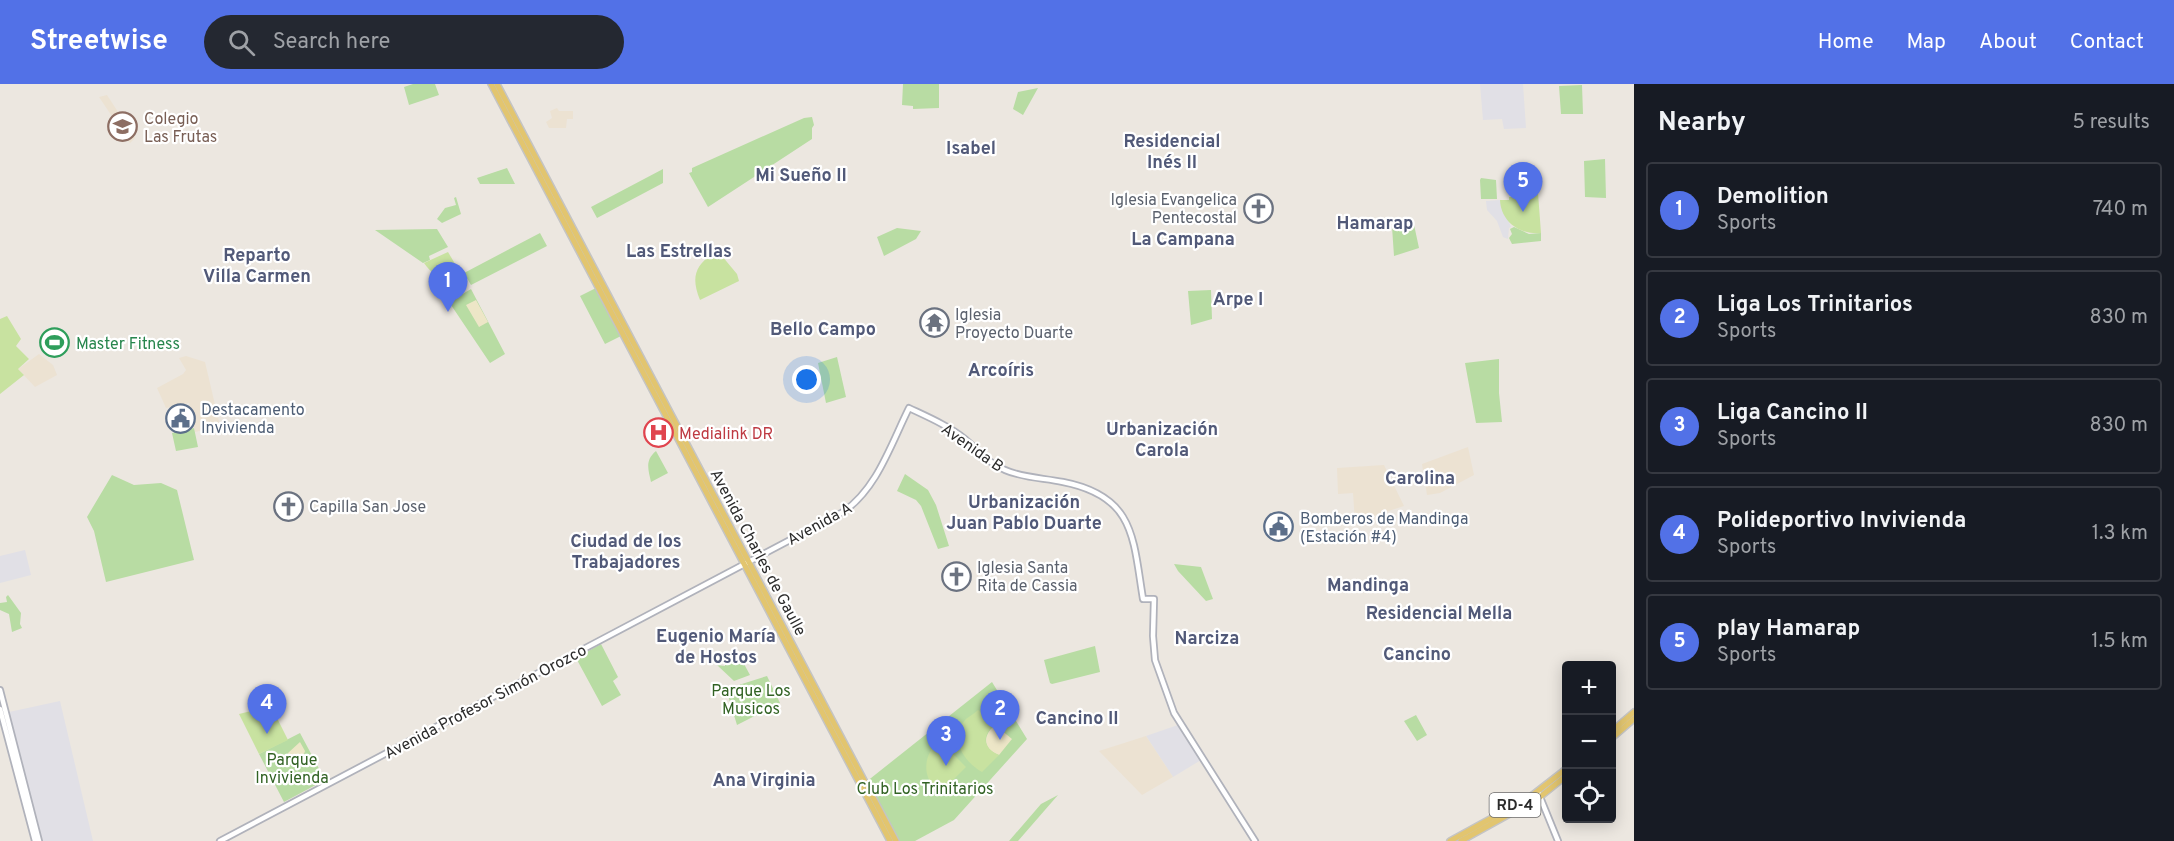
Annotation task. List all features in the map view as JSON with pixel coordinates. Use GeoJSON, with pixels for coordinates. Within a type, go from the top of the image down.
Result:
{"type":"FeatureCollection","features":[{"type":"Feature","properties":{"kind":"main road","name":"Avenida Charles de Gaulle"},"geometry":{"type":"LineString","coordinates":[[491,84],[507,109],[896,841]]}},
{"type":"Feature","properties":{"kind":"main road","name":"Avenida Charles de Gaulle"},"geometry":{"type":"LineString","coordinates":[[497,84],[507,109]]}},
{"type":"Feature","properties":{"kind":"main road","name":"Avenida A"},"geometry":{"type":"LineString","coordinates":[[747,562],[843,512],[860,499],[873,481],[909,408]]}},
{"type":"Feature","properties":{"kind":"main road","name":"Avenida B"},"geometry":{"type":"LineString","coordinates":[[909,408],[965,439],[985,459],[1005,471],[1080,486],[1111,503],[1124,517],[1134,538],[1143,599],[1154,599],[1155,660],[1174,713],[1255,841]]}},
{"type":"Feature","properties":{"kind":"main road","name":"Avenida Charles de Gaulle"},"geometry":{"type":"LineString","coordinates":[[747,562],[890,841]]}},
{"type":"Feature","properties":{"kind":"main road","name":"Avenida Profesor Simón Orozco"},"geometry":{"type":"LineString","coordinates":[[220,841],[747,562]]}},
{"type":"Feature","properties":{"kind":"main road"},"geometry":{"type":"LineString","coordinates":[[0,690],[37,841]]}},
{"type":"Feature","properties":{"kind":"main road"},"geometry":{"type":"LineString","coordinates":[[0,709],[37,841]]}},
{"type":"Feature","properties":{"kind":"main road"},"geometry":{"type":"LineString","coordinates":[[1616,727],[1634,712]]}},
{"type":"Feature","properties":{"kind":"main road"},"geometry":{"type":"LineString","coordinates":[[1616,734],[1634,719]]}},
{"type":"Feature","properties":{"kind":"main road","name":"RD-4"},"geometry":{"type":"LineString","coordinates":[[1450,841],[1539,794],[1562,773]]}},
{"type":"Feature","properties":{"kind":"main road","name":"RD-4"},"geometry":{"type":"LineString","coordinates":[[1461,841],[1562,779]]}},
{"type":"Feature","properties":{"kind":"main road"},"geometry":{"type":"LineString","coordinates":[[1539,794],[1558,841]]}},
{"type":"Feature","properties":{"kind":"shaded area"},"geometry":{"type":"Polygon","coordinates":[[[1480,84],[1523,84],[1526,128],[1504,129],[1502,119],[1483,120],[1480,84]]]}},
{"type":"Feature","properties":{"kind":"shaded area","name":"Colegio Las Frutas"},"geometry":{"type":"Polygon","coordinates":[[[107,95],[135,138],[130,143],[99,97],[107,95]]]}},
{"type":"Feature","properties":{"kind":"shaded area"},"geometry":{"type":"Polygon","coordinates":[[[557,108],[559,111],[573,111],[573,119],[567,119],[566,128],[549,128],[546,122],[552,118],[550,111],[557,108]]]}},
{"type":"Feature","properties":{"kind":"shaded area"},"geometry":{"type":"Polygon","coordinates":[[[1500,200],[1511,227],[1508,239],[1503,237],[1497,221],[1487,210],[1486,201],[1500,200]]]}},
{"type":"Feature","properties":{"kind":"shaded area"},"geometry":{"type":"Polygon","coordinates":[[[39,354],[53,365],[57,375],[35,387],[18,369],[39,354]]]}},
{"type":"Feature","properties":{"kind":"shaded area"},"geometry":{"type":"Polygon","coordinates":[[[186,356],[205,362],[220,426],[195,432],[189,403],[166,408],[157,388],[183,374],[186,370],[179,358],[186,356]]]}},
{"type":"Feature","properties":{"kind":"shaded area"},"geometry":{"type":"Polygon","coordinates":[[[1468,447],[1474,475],[1440,493],[1427,495],[1422,464],[1468,447]]]}},
{"type":"Feature","properties":{"kind":"shaded area"},"geometry":{"type":"Polygon","coordinates":[[[1384,465],[1404,506],[1355,522],[1353,493],[1338,494],[1337,468],[1384,465]]]}},
{"type":"Feature","properties":{"kind":"shaded area"},"geometry":{"type":"Polygon","coordinates":[[[25,550],[31,575],[0,583],[0,556],[25,550]]]}},
{"type":"Feature","properties":{"kind":"shaded area"},"geometry":{"type":"Polygon","coordinates":[[[60,701],[93,841],[43,841],[9,712],[60,701]]]}},
{"type":"Feature","properties":{"kind":"shaded area"},"geometry":{"type":"Polygon","coordinates":[[[1178,725],[1201,760],[1173,777],[1146,736],[1178,725]]]}},
{"type":"Feature","properties":{"kind":"shaded area"},"geometry":{"type":"Polygon","coordinates":[[[1146,736],[1173,777],[1142,795],[1099,751],[1146,736]]]}},
{"type":"Feature","properties":{"kind":"green space"},"geometry":{"type":"Polygon","coordinates":[[[413,84],[435,84],[439,95],[409,105],[404,87],[413,84]]]}},
{"type":"Feature","properties":{"kind":"green space"},"geometry":{"type":"Polygon","coordinates":[[[903,84],[939,84],[939,108],[913,109],[913,106],[902,105],[903,84]]]}},
{"type":"Feature","properties":{"kind":"green space"},"geometry":{"type":"Polygon","coordinates":[[[1582,85],[1583,114],[1561,114],[1559,86],[1582,85]]]}},
{"type":"Feature","properties":{"kind":"green space"},"geometry":{"type":"Polygon","coordinates":[[[1038,88],[1023,115],[1013,109],[1018,92],[1038,88]]]}},
{"type":"Feature","properties":{"kind":"green space"},"geometry":{"type":"Polygon","coordinates":[[[812,117],[814,125],[812,139],[708,207],[689,173],[692,172],[692,168],[804,118],[812,117]]]}},
{"type":"Feature","properties":{"kind":"green space"},"geometry":{"type":"Polygon","coordinates":[[[1605,159],[1606,198],[1585,197],[1584,161],[1605,159]]]}},
{"type":"Feature","properties":{"kind":"green space"},"geometry":{"type":"Polygon","coordinates":[[[507,168],[515,184],[480,184],[477,178],[507,168]]]}},
{"type":"Feature","properties":{"kind":"green space"},"geometry":{"type":"Polygon","coordinates":[[[663,169],[663,183],[597,218],[591,207],[663,169]]]}},
{"type":"Feature","properties":{"kind":"green space"},"geometry":{"type":"Polygon","coordinates":[[[1481,178],[1496,180],[1497,199],[1481,199],[1481,178]]]}},
{"type":"Feature","properties":{"kind":"green space"},"geometry":{"type":"Polygon","coordinates":[[[1514,193],[1538,193],[1541,233],[1526,232],[1508,221],[1501,208],[1500,200],[1509,200],[1514,193]]]}},
{"type":"Feature","properties":{"kind":"green space"},"geometry":{"type":"Polygon","coordinates":[[[456,197],[461,214],[442,223],[437,219],[445,208],[456,205],[454,198],[456,197]]]}},
{"type":"Feature","properties":{"kind":"green space"},"geometry":{"type":"Polygon","coordinates":[[[1413,220],[1419,248],[1394,256],[1392,227],[1413,220]]]}},
{"type":"Feature","properties":{"kind":"green space"},"geometry":{"type":"Polygon","coordinates":[[[1514,227],[1529,234],[1541,233],[1541,241],[1512,244],[1509,238],[1512,234],[1510,229],[1514,227]]]}},
{"type":"Feature","properties":{"kind":"green space"},"geometry":{"type":"Polygon","coordinates":[[[897,228],[921,231],[916,239],[884,256],[877,237],[897,228]]]}},
{"type":"Feature","properties":{"kind":"green space"},"geometry":{"type":"Polygon","coordinates":[[[437,229],[448,247],[429,256],[430,260],[423,263],[375,230],[437,229]]]}},
{"type":"Feature","properties":{"kind":"green space"},"geometry":{"type":"Polygon","coordinates":[[[540,233],[547,246],[471,285],[464,273],[540,233]]]}},
{"type":"Feature","properties":{"kind":"green space"},"geometry":{"type":"Polygon","coordinates":[[[717,250],[737,274],[739,281],[700,300],[695,284],[697,271],[704,261],[717,250]]]}},
{"type":"Feature","properties":{"kind":"green space"},"geometry":{"type":"Polygon","coordinates":[[[448,252],[461,274],[455,277],[440,277],[424,263],[448,252]]]}},
{"type":"Feature","properties":{"kind":"green space"},"geometry":{"type":"Polygon","coordinates":[[[596,288],[621,336],[605,344],[580,296],[596,288]]]}},
{"type":"Feature","properties":{"kind":"green space"},"geometry":{"type":"Polygon","coordinates":[[[471,289],[505,354],[490,363],[449,302],[471,289]]]}},
{"type":"Feature","properties":{"kind":"green space"},"geometry":{"type":"Polygon","coordinates":[[[1211,290],[1212,319],[1191,325],[1188,291],[1211,290]]]}},
{"type":"Feature","properties":{"kind":"green space"},"geometry":{"type":"Polygon","coordinates":[[[7,316],[21,339],[16,346],[29,359],[18,369],[24,375],[0,394],[0,319],[7,316]]]}},
{"type":"Feature","properties":{"kind":"green space"},"geometry":{"type":"Polygon","coordinates":[[[837,357],[846,397],[826,403],[818,363],[837,357]]]}},
{"type":"Feature","properties":{"kind":"green space"},"geometry":{"type":"Polygon","coordinates":[[[1499,359],[1502,422],[1476,423],[1465,363],[1499,359]]]}},
{"type":"Feature","properties":{"kind":"green space"},"geometry":{"type":"Polygon","coordinates":[[[194,428],[198,447],[176,451],[172,433],[194,428]]]}},
{"type":"Feature","properties":{"kind":"green space"},"geometry":{"type":"Polygon","coordinates":[[[656,451],[668,473],[651,482],[649,461],[656,451]]]}},
{"type":"Feature","properties":{"kind":"green space"},"geometry":{"type":"Polygon","coordinates":[[[905,474],[928,490],[936,505],[949,546],[938,549],[921,506],[916,500],[897,491],[905,474]]]}},
{"type":"Feature","properties":{"kind":"green space"},"geometry":{"type":"Polygon","coordinates":[[[112,475],[134,485],[161,483],[177,490],[194,560],[106,582],[94,531],[87,517],[112,475]]]}},
{"type":"Feature","properties":{"kind":"green space"},"geometry":{"type":"Polygon","coordinates":[[[1174,564],[1201,567],[1213,599],[1206,601],[1174,564]]]}},
{"type":"Feature","properties":{"kind":"green space"},"geometry":{"type":"Polygon","coordinates":[[[8,595],[21,613],[22,628],[12,632],[9,614],[0,610],[0,603],[7,602],[8,595]]]}},
{"type":"Feature","properties":{"kind":"green space"},"geometry":{"type":"Polygon","coordinates":[[[601,644],[618,677],[613,681],[621,695],[602,706],[576,658],[601,644]]]}},
{"type":"Feature","properties":{"kind":"green space"},"geometry":{"type":"Polygon","coordinates":[[[1095,646],[1100,672],[1050,683],[1044,660],[1095,646]]]}},
{"type":"Feature","properties":{"kind":"green space"},"geometry":{"type":"Polygon","coordinates":[[[737,651],[750,675],[734,681],[717,665],[725,666],[737,658],[735,652],[737,651]]]}},
{"type":"Feature","properties":{"kind":"green space","name":"Parque Los Musicos"},"geometry":{"type":"Polygon","coordinates":[[[767,676],[780,703],[737,725],[726,689],[767,676]]]}},
{"type":"Feature","properties":{"kind":"green space","name":"Club Los Trinitarios"},"geometry":{"type":"Polygon","coordinates":[[[992,682],[1027,739],[954,820],[915,841],[897,841],[866,782],[992,682]]]}},
{"type":"Feature","properties":{"kind":"green space"},"geometry":{"type":"Polygon","coordinates":[[[271,706],[288,740],[259,754],[239,714],[271,706]]]}},
{"type":"Feature","properties":{"kind":"green space"},"geometry":{"type":"Polygon","coordinates":[[[978,710],[995,725],[987,733],[986,742],[990,749],[999,755],[982,772],[964,756],[958,741],[961,726],[978,710]]]}},
{"type":"Feature","properties":{"kind":"green space"},"geometry":{"type":"Polygon","coordinates":[[[1416,715],[1427,735],[1417,741],[1404,721],[1416,715]]]}},
{"type":"Feature","properties":{"kind":"green space","name":"Parque Invivienda"},"geometry":{"type":"Polygon","coordinates":[[[300,733],[325,780],[284,802],[259,754],[300,733]]]}},
{"type":"Feature","properties":{"kind":"green space"},"geometry":{"type":"Polygon","coordinates":[[[939,740],[966,767],[939,794],[929,781],[926,767],[929,753],[939,740]]]}},
{"type":"Feature","properties":{"kind":"green space"},"geometry":{"type":"Polygon","coordinates":[[[1058,795],[1018,841],[1009,841],[1041,804],[1058,795]]]}},
{"type":"Feature","properties":{"kind":"sand"},"geometry":{"type":"Polygon","coordinates":[[[476,300],[488,322],[479,327],[466,305],[476,300]]]}},
{"type":"Feature","properties":{"kind":"sand"},"geometry":{"type":"Polygon","coordinates":[[[995,725],[1012,739],[999,755],[987,746],[986,742],[988,733],[995,725]]]}},
{"type":"Feature","properties":{"kind":"sand"},"geometry":{"type":"Polygon","coordinates":[[[300,742],[305,751],[303,756],[300,760],[290,762],[287,758],[288,753],[300,742]]]}},
{"type":"Feature","properties":{"kind":"place","name":"Colegio Las Frutas"},"geometry":{"type":"Point","coordinates":[123,127]}},
{"type":"Feature","properties":{"kind":"place","name":"Iglesia Evangelica Pentecostal"},"geometry":{"type":"Point","coordinates":[1258,208]}},
{"type":"Feature","properties":{"kind":"place","name":"play Hamarap"},"geometry":{"type":"Point","coordinates":[1523,212]}},
{"type":"Feature","properties":{"kind":"place","name":"Demolition"},"geometry":{"type":"Point","coordinates":[448,312]}},
{"type":"Feature","properties":{"kind":"place","name":"Iglesia Proyecto Duarte"},"geometry":{"type":"Point","coordinates":[934,323]}},
{"type":"Feature","properties":{"kind":"place","name":"Master Fitness"},"geometry":{"type":"Point","coordinates":[55,343]}},
{"type":"Feature","properties":{"kind":"place","name":"Destacamento Invivienda"},"geometry":{"type":"Point","coordinates":[180,418]}},
{"type":"Feature","properties":{"kind":"place","name":"Medialink DR"},"geometry":{"type":"Point","coordinates":[658,433]}},
{"type":"Feature","properties":{"kind":"place","name":"Capilla San Jose"},"geometry":{"type":"Point","coordinates":[288,506]}},
{"type":"Feature","properties":{"kind":"place","name":"Bomberos de Mandinga (Estación #4)"},"geometry":{"type":"Point","coordinates":[1279,527]}},
{"type":"Feature","properties":{"kind":"place","name":"Iglesia Santa Rita de Cassia"},"geometry":{"type":"Point","coordinates":[956,576]}},
{"type":"Feature","properties":{"kind":"place","name":"Polideportivo Invivienda"},"geometry":{"type":"Point","coordinates":[267,734]}},
{"type":"Feature","properties":{"kind":"place","name":"Liga Los Trinitarios"},"geometry":{"type":"Point","coordinates":[1000,740]}},
{"type":"Feature","properties":{"kind":"place","name":"Liga Cancino II"},"geometry":{"type":"Point","coordinates":[946,766]}},
{"type":"Feature","properties":{"kind":"district","name":"Isabel"},"geometry":{"type":"Point","coordinates":[971,148]}},
{"type":"Feature","properties":{"kind":"district","name":"Residencial Inés II"},"geometry":{"type":"Point","coordinates":[1172,151]}},
{"type":"Feature","properties":{"kind":"district","name":"Mi Sueño II"},"geometry":{"type":"Point","coordinates":[801,175]}},
{"type":"Feature","properties":{"kind":"district","name":"Hamarap"},"geometry":{"type":"Point","coordinates":[1375,223]}},
{"type":"Feature","properties":{"kind":"district","name":"La Campana"},"geometry":{"type":"Point","coordinates":[1183,239]}},
{"type":"Feature","properties":{"kind":"district","name":"Las Estrellas"},"geometry":{"type":"Point","coordinates":[679,251]}},
{"type":"Feature","properties":{"kind":"district","name":"Reparto Villa Carmen"},"geometry":{"type":"Point","coordinates":[257,265]}},
{"type":"Feature","properties":{"kind":"district","name":"Arpe I"},"geometry":{"type":"Point","coordinates":[1238,299]}},
{"type":"Feature","properties":{"kind":"district","name":"Bello Campo"},"geometry":{"type":"Point","coordinates":[823,329]}},
{"type":"Feature","properties":{"kind":"district","name":"Arcoíris"},"geometry":{"type":"Point","coordinates":[1001,370]}},
{"type":"Feature","properties":{"kind":"district","name":"Urbanización Carola"},"geometry":{"type":"Point","coordinates":[1162,439]}},
{"type":"Feature","properties":{"kind":"district","name":"Carolina"},"geometry":{"type":"Point","coordinates":[1420,478]}},
{"type":"Feature","properties":{"kind":"district","name":"Urbanización Juan Pablo Duarte"},"geometry":{"type":"Point","coordinates":[1024,512]}},
{"type":"Feature","properties":{"kind":"district","name":"Ciudad de los Trabajadores"},"geometry":{"type":"Point","coordinates":[626,551]}},
{"type":"Feature","properties":{"kind":"district","name":"Mandinga"},"geometry":{"type":"Point","coordinates":[1368,585]}},
{"type":"Feature","properties":{"kind":"district","name":"Residencial Mella"},"geometry":{"type":"Point","coordinates":[1439,613]}},
{"type":"Feature","properties":{"kind":"district","name":"Narciza"},"geometry":{"type":"Point","coordinates":[1207,638]}},
{"type":"Feature","properties":{"kind":"district","name":"Eugenio María de Hostos"},"geometry":{"type":"Point","coordinates":[716,646]}},
{"type":"Feature","properties":{"kind":"district","name":"Cancino"},"geometry":{"type":"Point","coordinates":[1417,654]}},
{"type":"Feature","properties":{"kind":"district","name":"Cancino II"},"geometry":{"type":"Point","coordinates":[1077,718]}},
{"type":"Feature","properties":{"kind":"district","name":"Ana Virginia"},"geometry":{"type":"Point","coordinates":[764,780]}}]}
